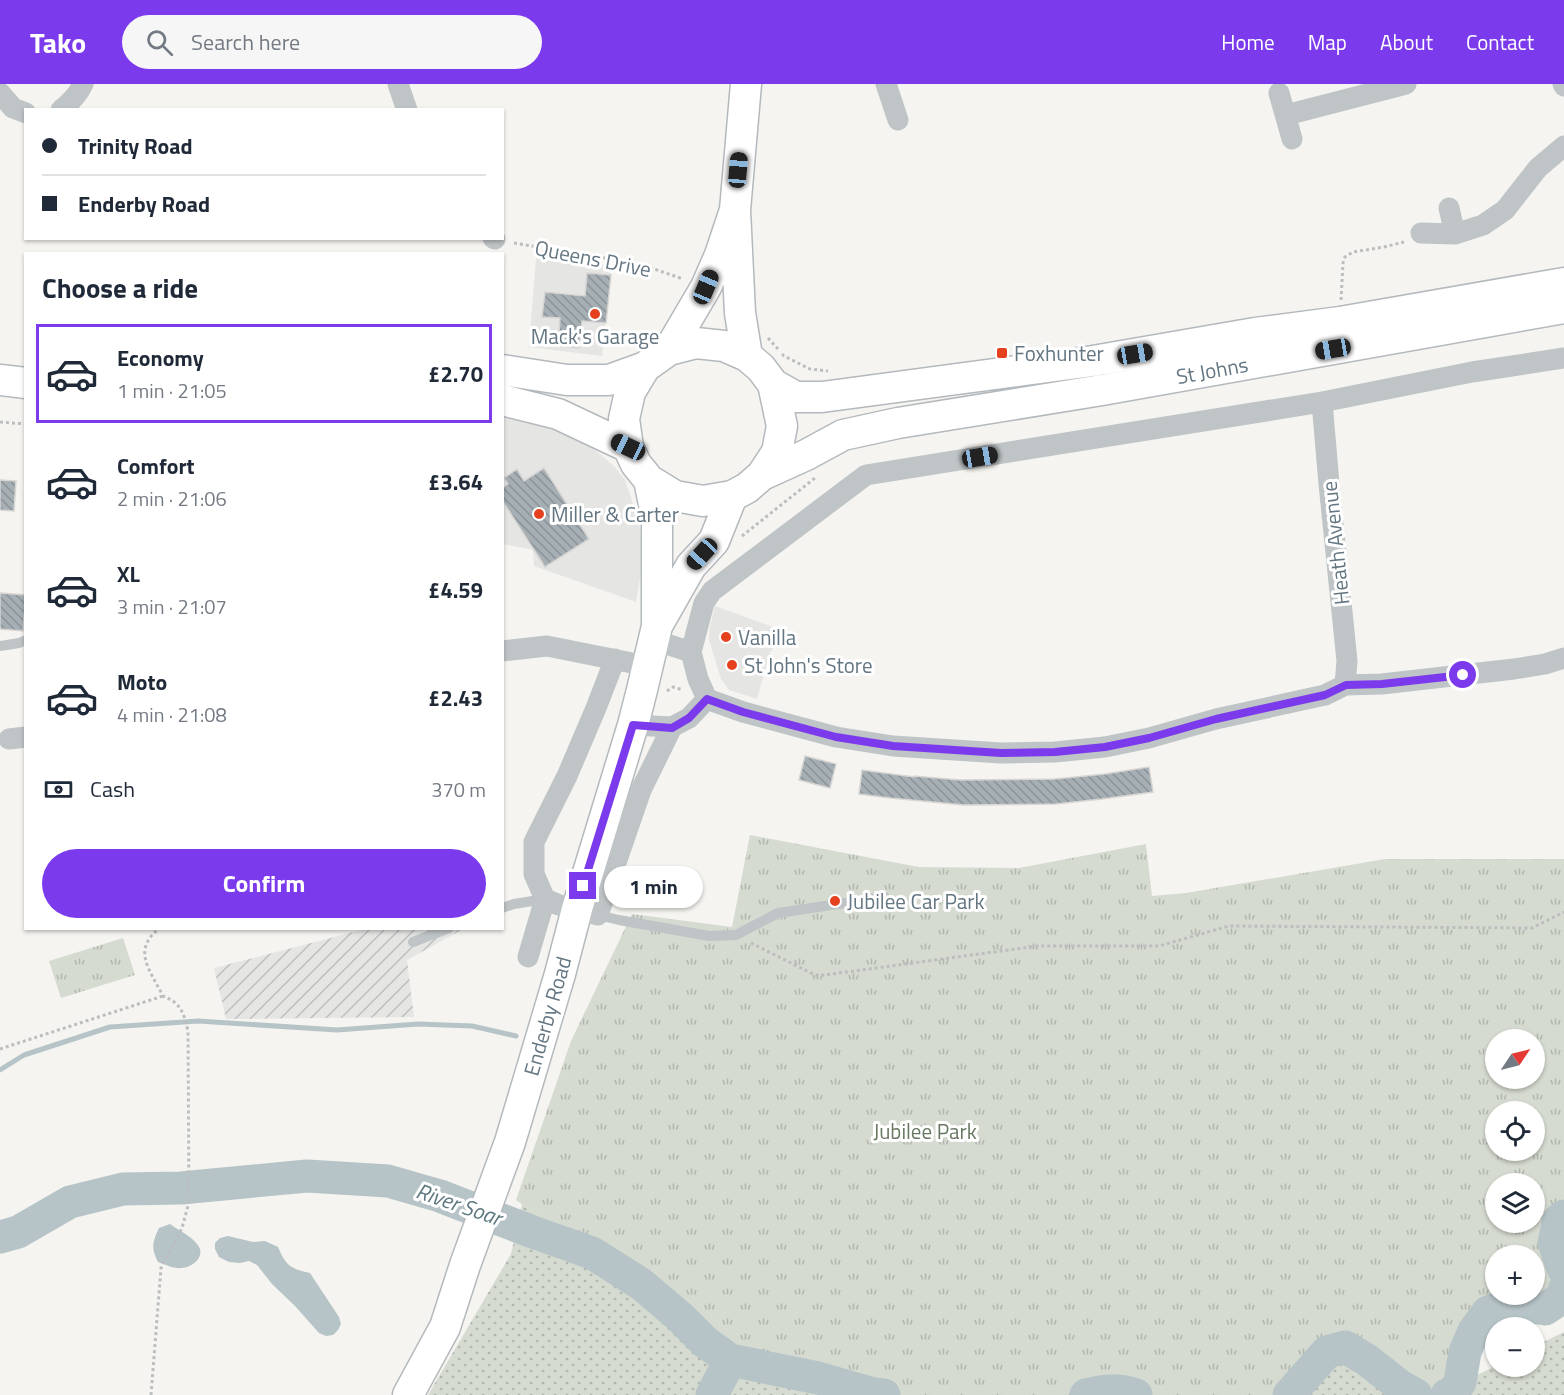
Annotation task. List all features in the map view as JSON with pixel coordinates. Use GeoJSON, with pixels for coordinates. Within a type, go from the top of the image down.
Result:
{"type":"FeatureCollection","features":[{"type":"Feature","properties":{"kind":"main road"},"geometry":{"type":"LineString","coordinates":[[746,84],[735,210],[740,313],[747,356]]}},
{"type":"Feature","properties":{"kind":"main road"},"geometry":{"type":"LineString","coordinates":[[504,370],[567,380],[609,380],[657,359],[696,343],[724,345],[747,356],[761,368],[773,384],[782,426],[777,452],[762,475],[747,488],[732,496],[703,501],[675,496],[649,480],[636,464],[628,447],[624,419],[630,392],[657,359],[706,287],[720,255],[735,210]]}},
{"type":"Feature","properties":{"kind":"main road","name":"St Johns"},"geometry":{"type":"LineString","coordinates":[[773,384],[796,397],[822,397],[1093,361],[1564,284]]}},
{"type":"Feature","properties":{"kind":"main road","name":"St Johns"},"geometry":{"type":"LineString","coordinates":[[762,475],[843,435],[854,432],[1564,308]]}},
{"type":"Feature","properties":{"kind":"main road"},"geometry":{"type":"LineString","coordinates":[[0,380],[24,383]]}},
{"type":"Feature","properties":{"kind":"main road"},"geometry":{"type":"LineString","coordinates":[[0,400],[24,401]]}},
{"type":"Feature","properties":{"kind":"main road"},"geometry":{"type":"LineString","coordinates":[[504,400],[558,414],[628,447]]}},
{"type":"Feature","properties":{"kind":"main road","name":"Enderby Road"},"geometry":{"type":"LineString","coordinates":[[649,480],[657,519],[653,644]]}},
{"type":"Feature","properties":{"kind":"main road","name":"Enderby Road"},"geometry":{"type":"LineString","coordinates":[[408,1395],[445,1327],[510,1142],[557,984],[588,912],[653,644],[690,566],[714,541],[732,496]]}},
{"type":"Feature","properties":{"kind":"street"},"geometry":{"type":"LineString","coordinates":[[63,108],[80,92],[83,84]]}},
{"type":"Feature","properties":{"kind":"street"},"geometry":{"type":"LineString","coordinates":[[398,84],[405,108]]}},
{"type":"Feature","properties":{"kind":"street"},"geometry":{"type":"LineString","coordinates":[[886,84],[898,120]]}},
{"type":"Feature","properties":{"kind":"street"},"geometry":{"type":"LineString","coordinates":[[1286,115],[1350,91],[1406,84]]}},
{"type":"Feature","properties":{"kind":"street"},"geometry":{"type":"LineString","coordinates":[[0,93],[14,108],[24,112]]}},
{"type":"Feature","properties":{"kind":"street"},"geometry":{"type":"LineString","coordinates":[[1279,93],[1292,140]]}},
{"type":"Feature","properties":{"kind":"street"},"geometry":{"type":"LineString","coordinates":[[1421,232],[1455,234],[1483,225],[1505,210],[1538,168],[1564,146]]}},
{"type":"Feature","properties":{"kind":"street"},"geometry":{"type":"LineString","coordinates":[[1449,208],[1455,234]]}},
{"type":"Feature","properties":{"kind":"street"},"geometry":{"type":"LineString","coordinates":[[1564,358],[1472,372],[1322,402],[866,476],[712,591],[704,603],[691,652],[698,679],[707,699],[743,712],[836,737],[893,746],[1001,753],[1044,753],[1105,747],[1325,695],[1346,685],[1382,684],[1514,669],[1564,658]]}},
{"type":"Feature","properties":{"kind":"street","name":"Heath Avenue"},"geometry":{"type":"LineString","coordinates":[[1322,402],[1347,661],[1346,685]]}},
{"type":"Feature","properties":{"kind":"street"},"geometry":{"type":"LineString","coordinates":[[504,651],[546,645],[615,659],[653,644],[691,652]]}},
{"type":"Feature","properties":{"kind":"street"},"geometry":{"type":"LineString","coordinates":[[528,957],[545,899],[534,874],[534,842],[567,776],[597,708],[615,659]]}},
{"type":"Feature","properties":{"kind":"street"},"geometry":{"type":"LineString","coordinates":[[545,899],[588,912],[641,790],[672,728],[689,718],[707,699]]}},
{"type":"Feature","properties":{"kind":"street"},"geometry":{"type":"LineString","coordinates":[[633,725],[672,728]]}},
{"type":"Feature","properties":{"kind":"lane"},"geometry":{"type":"LineString","coordinates":[[0,646],[24,640]]}},
{"type":"Feature","properties":{"kind":"lane"},"geometry":{"type":"LineString","coordinates":[[588,912],[619,920],[709,936],[736,935],[778,913],[885,897]]}},
{"type":"Feature","properties":{"kind":"lane"},"geometry":{"type":"LineString","coordinates":[[504,907],[545,899]]}},
{"type":"Feature","properties":{"kind":"lane"},"geometry":{"type":"LineString","coordinates":[[413,942],[444,930]]}},
{"type":"Feature","properties":{"kind":"path"},"geometry":{"type":"LineString","coordinates":[[1340,322],[1345,257],[1353,252],[1384,248],[1412,239],[1421,232]]}},
{"type":"Feature","properties":{"kind":"path","name":"Queens Drive"},"geometry":{"type":"LineString","coordinates":[[500,240],[640,264],[692,282]]}},
{"type":"Feature","properties":{"kind":"path"},"geometry":{"type":"LineString","coordinates":[[0,422],[24,424]]}},
{"type":"Feature","properties":{"kind":"path"},"geometry":{"type":"LineString","coordinates":[[736,935],[817,976],[1038,946],[1159,946],[1229,926],[1532,928],[1564,912]]}},
{"type":"Feature","properties":{"kind":"path"},"geometry":{"type":"LineString","coordinates":[[157,930],[151,935],[145,946],[144,958],[162,996]]}},
{"type":"Feature","properties":{"kind":"path"},"geometry":{"type":"LineString","coordinates":[[0,1048],[162,996],[174,1000],[184,1014],[189,1047],[189,1203],[182,1228],[161,1268],[151,1395]]}},
{"type":"Feature","properties":{"kind":"shaded area"},"geometry":{"type":"Polygon","coordinates":[[[536,258],[612,266],[602,356],[529,347],[536,258]]]}},
{"type":"Feature","properties":{"kind":"shaded area"},"geometry":{"type":"Polygon","coordinates":[[[504,414],[536,422],[589,445],[614,466],[625,480],[639,521],[642,547],[641,573],[636,602],[534,566],[533,550],[504,544],[504,414]]]}},
{"type":"Feature","properties":{"kind":"shaded area"},"geometry":{"type":"Polygon","coordinates":[[[715,606],[784,631],[770,653],[757,699],[729,690],[721,679],[709,640],[715,606]]]}},
{"type":"Feature","properties":{"kind":"shaded area"},"geometry":{"type":"Polygon","coordinates":[[[361,930],[461,930],[407,960],[414,1017],[226,1019],[214,968],[361,930]]]}},
{"type":"Feature","properties":{"kind":"shaded area"},"geometry":{"type":"Polygon","coordinates":[[[170,1224],[191,1238],[200,1249],[200,1256],[189,1266],[179,1268],[158,1262],[153,1245],[159,1228],[170,1224]]]}},
{"type":"Feature","properties":{"kind":"shaded area"},"geometry":{"type":"Polygon","coordinates":[[[228,1236],[253,1242],[265,1241],[278,1247],[290,1266],[310,1273],[339,1317],[341,1324],[338,1330],[333,1335],[326,1336],[319,1333],[257,1265],[249,1261],[229,1262],[219,1257],[215,1243],[220,1238],[228,1236]]]}},
{"type":"Feature","properties":{"kind":"green space","name":"Jubilee Park"},"geometry":{"type":"Polygon","coordinates":[[[750,835],[919,867],[1019,868],[1146,844],[1152,896],[1186,893],[1385,859],[1564,859],[1564,1216],[1559,1220],[1554,1243],[1564,1270],[1563,1297],[1545,1309],[1517,1305],[1545,1305],[1545,1245],[1485,1245],[1485,1305],[1507,1305],[1488,1312],[1474,1331],[1465,1352],[1460,1382],[1453,1393],[1447,1395],[1416,1395],[1345,1347],[1327,1352],[1289,1395],[1136,1395],[1111,1391],[1086,1395],[884,1395],[818,1378],[730,1360],[705,1342],[641,1284],[516,1200],[571,1041],[632,914],[732,927],[750,835]]]}},
{"type":"Feature","properties":{"kind":"green space"},"geometry":{"type":"Polygon","coordinates":[[[123,938],[135,975],[61,998],[49,961],[123,938]]]}},
{"type":"Feature","properties":{"kind":"green space"},"geometry":{"type":"Polygon","coordinates":[[[522,1204],[641,1284],[705,1342],[818,1378],[884,1395],[428,1395],[511,1254],[522,1204]]]}},
{"type":"Feature","properties":{"kind":"green space"},"geometry":{"type":"Polygon","coordinates":[[[1564,1332],[1564,1395],[1437,1395],[1485,1371],[1485,1377],[1545,1377],[1545,1341],[1564,1332]]]}},
{"type":"Feature","properties":{"kind":"green space"},"geometry":{"type":"Polygon","coordinates":[[[1345,1347],[1416,1395],[1289,1395],[1327,1352],[1345,1347]]]}},
{"type":"Feature","properties":{"kind":"building"},"geometry":{"type":"Polygon","coordinates":[[[587,273],[611,275],[606,323],[582,321],[579,348],[558,346],[560,318],[542,317],[545,292],[585,296],[587,273]]]}},
{"type":"Feature","properties":{"kind":"building"},"geometry":{"type":"Polygon","coordinates":[[[544,468],[589,539],[545,567],[504,503],[504,487],[508,484],[504,478],[517,469],[524,481],[544,468]]]}},
{"type":"Feature","properties":{"kind":"building"},"geometry":{"type":"Polygon","coordinates":[[[0,480],[16,481],[14,511],[0,510],[0,480]]]}},
{"type":"Feature","properties":{"kind":"building"},"geometry":{"type":"Polygon","coordinates":[[[0,593],[24,595],[23,631],[0,629],[0,593]]]}},
{"type":"Feature","properties":{"kind":"building"},"geometry":{"type":"Polygon","coordinates":[[[805,756],[836,764],[830,788],[799,780],[805,756]]]}},
{"type":"Feature","properties":{"kind":"building"},"geometry":{"type":"Polygon","coordinates":[[[1149,767],[1153,792],[1056,804],[964,805],[859,794],[862,770],[960,780],[1055,779],[1149,767]]]}},
{"type":"Feature","properties":{"kind":"waterway"},"geometry":{"type":"LineString","coordinates":[[0,1070],[24,1055],[110,1027],[198,1021],[337,1030],[418,1024],[472,1026],[516,1036]]}},
{"type":"Feature","properties":{"kind":"waterway","name":"River Soar"},"geometry":{"type":"LineString","coordinates":[[0,1237],[18,1232],[70,1202],[123,1189],[181,1188],[307,1176],[388,1181],[440,1196],[592,1253],[641,1284],[705,1342],[730,1360],[818,1378],[884,1395]]}},
{"type":"Feature","properties":{"kind":"waterway","name":"River Soar"},"geometry":{"type":"LineString","coordinates":[[1564,1216],[1559,1220],[1554,1243],[1564,1270]]}},
{"type":"Feature","properties":{"kind":"waterway","name":"River Soar"},"geometry":{"type":"LineString","coordinates":[[1447,1395],[1453,1393],[1460,1382],[1465,1352],[1474,1331],[1488,1312],[1510,1304],[1545,1309],[1563,1297],[1564,1290]]}},
{"type":"Feature","properties":{"kind":"waterway","name":"River Soar"},"geometry":{"type":"LineString","coordinates":[[1289,1395],[1327,1352],[1345,1347],[1416,1395]]}},
{"type":"Feature","properties":{"kind":"waterway"},"geometry":{"type":"LineString","coordinates":[[712,1395],[730,1360]]}},
{"type":"Feature","properties":{"kind":"waterway","name":"River Soar"},"geometry":{"type":"LineString","coordinates":[[1086,1395],[1111,1391],[1136,1395]]}},
{"type":"Feature","properties":{"kind":"place","name":"Mack's Garage"},"geometry":{"type":"Point","coordinates":[595,314]}},
{"type":"Feature","properties":{"kind":"place","name":"Foxhunter"},"geometry":{"type":"Point","coordinates":[1002,353]}},
{"type":"Feature","properties":{"kind":"place","name":"Miller & Carter"},"geometry":{"type":"Point","coordinates":[539,514]}},
{"type":"Feature","properties":{"kind":"place","name":"Vanilla"},"geometry":{"type":"Point","coordinates":[726,637]}},
{"type":"Feature","properties":{"kind":"place","name":"St John's Store"},"geometry":{"type":"Point","coordinates":[732,665]}},
{"type":"Feature","properties":{"kind":"place","name":"Jubilee Car Park"},"geometry":{"type":"Point","coordinates":[835,901]}},
{"type":"Feature","properties":{"kind":"route"},"geometry":{"type":"LineString","coordinates":[[583,886],[633,725],[672,728],[689,718],[707,699],[743,712],[836,737],[893,746],[1001,753],[1055,752],[1105,747],[1149,738],[1269,706],[1325,695],[1346,685],[1382,684],[1463,675]]}}]}
